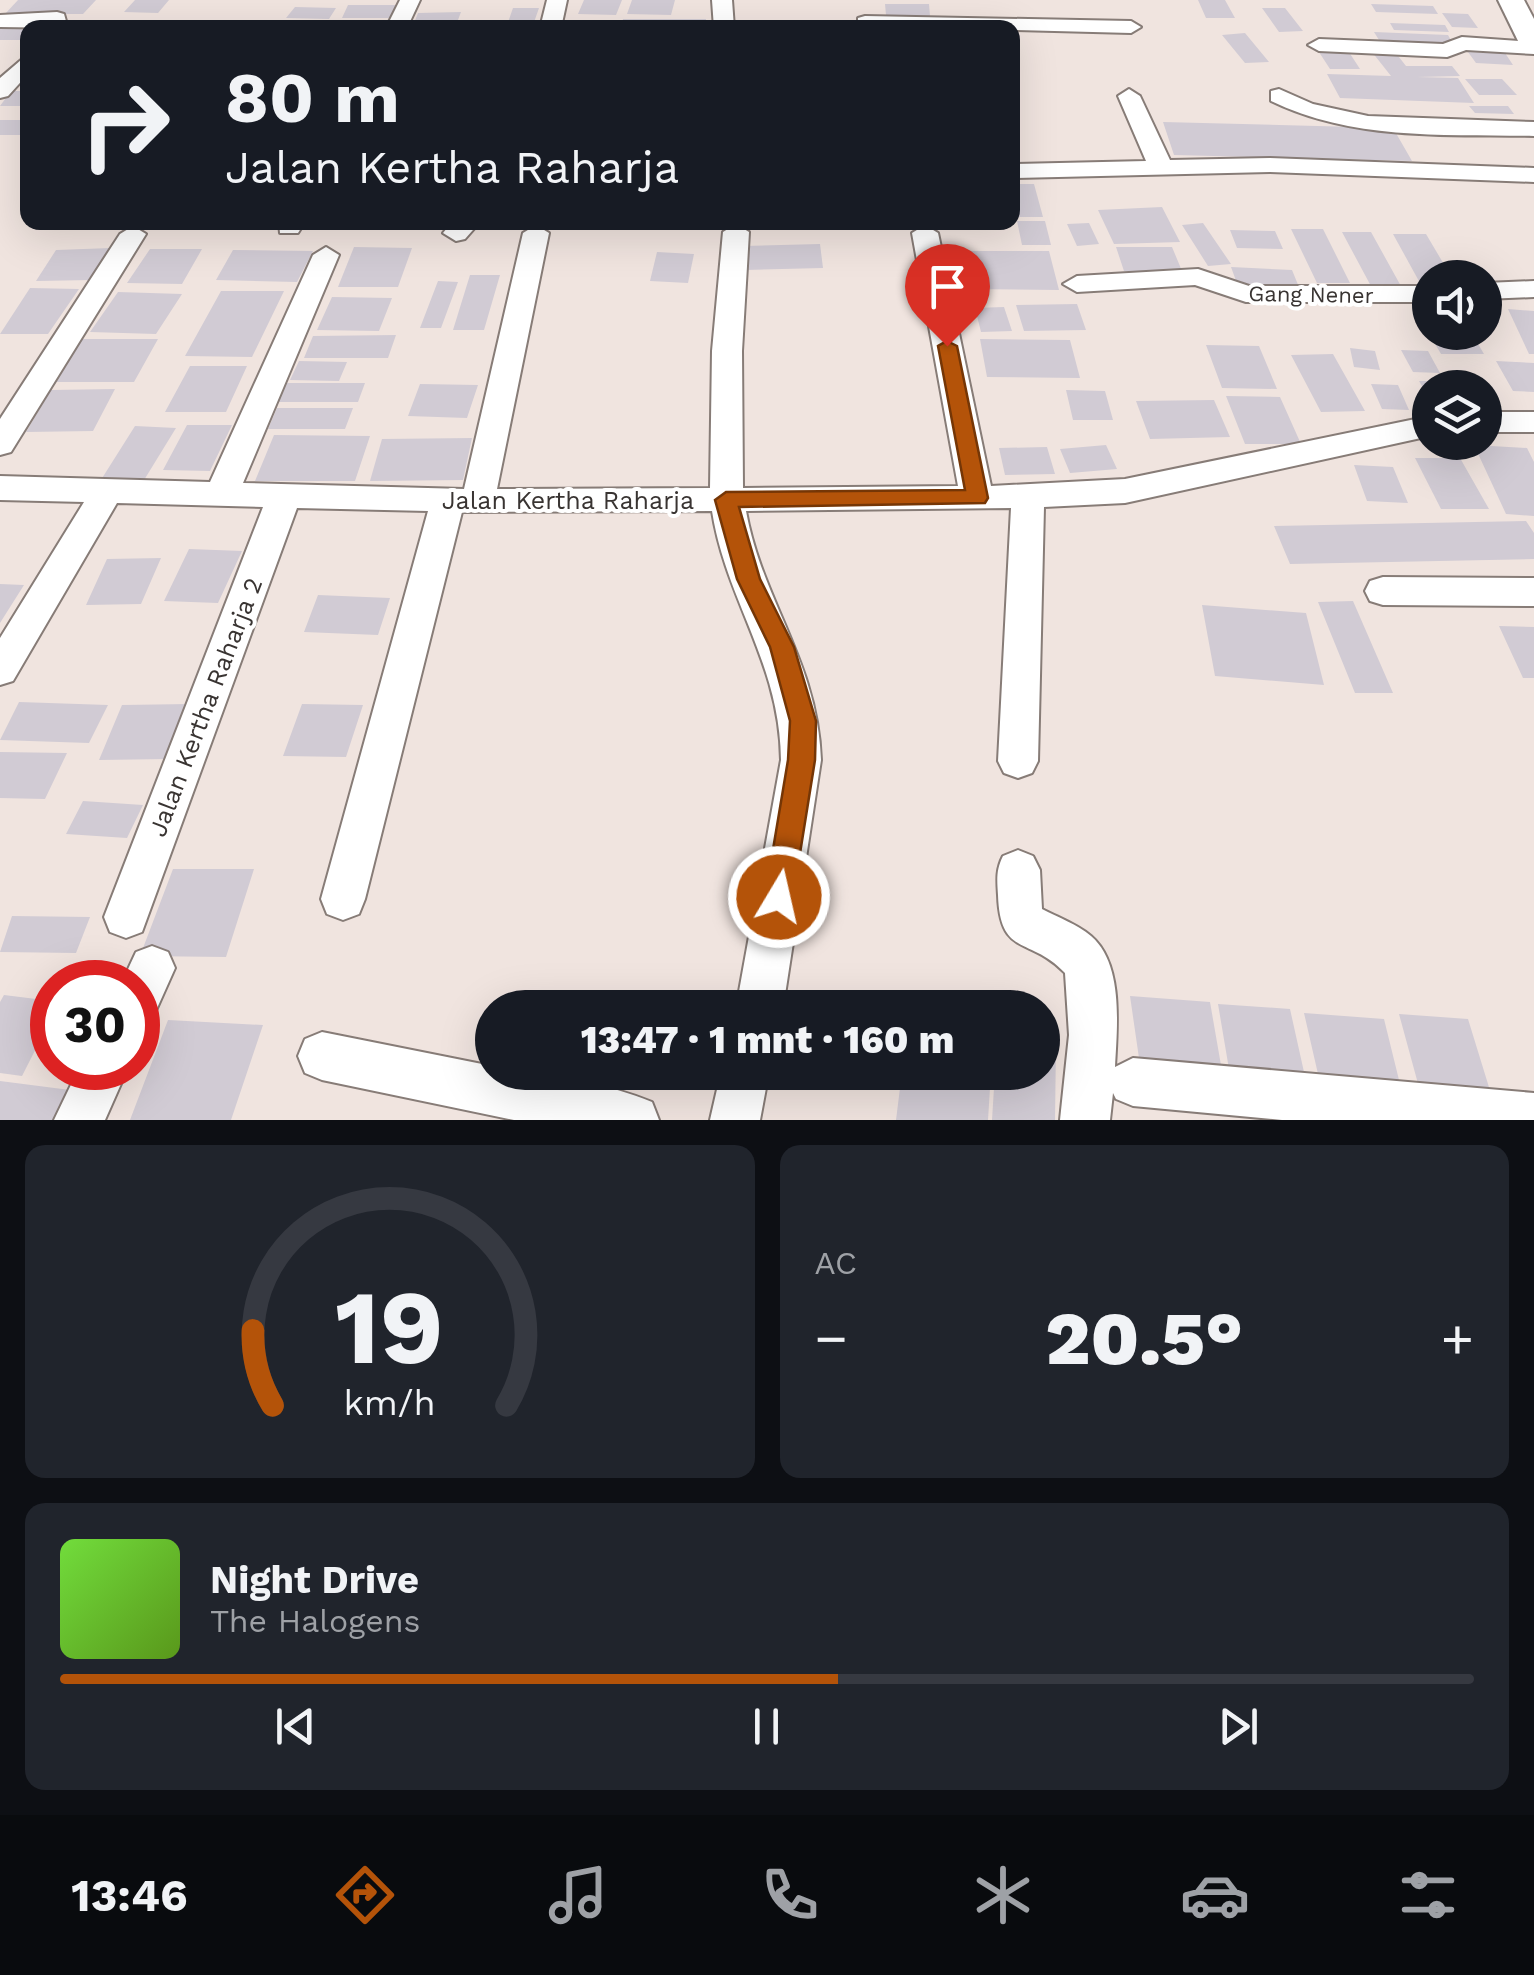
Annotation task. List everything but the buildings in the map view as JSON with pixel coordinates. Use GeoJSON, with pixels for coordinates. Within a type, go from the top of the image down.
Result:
{"type":"FeatureCollection","features":[{"type":"Feature","properties":{"kind":"street"},"geometry":{"type":"LineString","coordinates":[[1320,46],[1447,51],[1462,44],[1534,46],[1511,0]]}},
{"type":"Feature","properties":{"kind":"street"},"geometry":{"type":"LineString","coordinates":[[864,16],[961,20]]}},
{"type":"Feature","properties":{"kind":"street"},"geometry":{"type":"LineString","coordinates":[[0,21],[57,20]]}},
{"type":"Feature","properties":{"kind":"street"},"geometry":{"type":"LineString","coordinates":[[1020,22],[1131,27]]}},
{"type":"Feature","properties":{"kind":"street"},"geometry":{"type":"LineString","coordinates":[[0,90],[15,67]]}},
{"type":"Feature","properties":{"kind":"street"},"geometry":{"type":"LineString","coordinates":[[1128,96],[1162,169]]}},
{"type":"Feature","properties":{"kind":"street"},"geometry":{"type":"LineString","coordinates":[[1278,96],[1309,111],[1344,120],[1534,129]]}},
{"type":"Feature","properties":{"kind":"street"},"geometry":{"type":"LineString","coordinates":[[1020,171],[1270,164],[1534,175]]}},
{"type":"Feature","properties":{"kind":"street"},"geometry":{"type":"LineString","coordinates":[[736,232],[726,307],[726,500],[748,579],[782,647],[803,721],[802,760],[762,990]]}},
{"type":"Feature","properties":{"kind":"street"},"geometry":{"type":"LineString","coordinates":[[925,233],[977,498]]}},
{"type":"Feature","properties":{"kind":"street"},"geometry":{"type":"LineString","coordinates":[[0,444],[134,234]]}},
{"type":"Feature","properties":{"kind":"street"},"geometry":{"type":"LineString","coordinates":[[342,899],[463,501],[536,234]]}},
{"type":"Feature","properties":{"kind":"street"},"geometry":{"type":"LineString","coordinates":[[222,493],[326,255]]}},
{"type":"Feature","properties":{"kind":"street","name":"Gang Nener"},"geometry":{"type":"LineString","coordinates":[[1077,284],[1198,277],[1246,294],[1412,294]]}},
{"type":"Feature","properties":{"kind":"street"},"geometry":{"type":"LineString","coordinates":[[1502,290],[1534,289]]}},
{"type":"Feature","properties":{"kind":"street"},"geometry":{"type":"LineString","coordinates":[[1502,422],[1534,422]]}},
{"type":"Feature","properties":{"kind":"street","name":"Jalan Kertha Raharja"},"geometry":{"type":"LineString","coordinates":[[0,488],[463,501],[977,498],[1125,491],[1412,430]]}},
{"type":"Feature","properties":{"kind":"street"},"geometry":{"type":"LineString","coordinates":[[0,670],[107,492]]}},
{"type":"Feature","properties":{"kind":"street"},"geometry":{"type":"LineString","coordinates":[[1018,761],[1028,495]]}},
{"type":"Feature","properties":{"kind":"street","name":"Jalan Kertha Raharja 2"},"geometry":{"type":"LineString","coordinates":[[126,917],[284,498]]}},
{"type":"Feature","properties":{"kind":"street"},"geometry":{"type":"LineString","coordinates":[[1382,591],[1534,592]]}},
{"type":"Feature","properties":{"kind":"street"},"geometry":{"type":"LineString","coordinates":[[1018,870],[1021,920],[1072,948],[1089,972],[1092,1069],[1085,1120]]}},
{"type":"Feature","properties":{"kind":"street"},"geometry":{"type":"LineString","coordinates":[[322,1056],[634,1120]]}},
{"type":"Feature","properties":{"kind":"street"},"geometry":{"type":"LineString","coordinates":[[1133,1082],[1534,1118]]}},
{"type":"Feature","properties":{"kind":"street"},"geometry":{"type":"LineString","coordinates":[[79,1120],[93,1090]]}},
{"type":"Feature","properties":{"kind":"street"},"geometry":{"type":"LineString","coordinates":[[735,1120],[741,1090]]}},
{"type":"Feature","properties":{"kind":"route"},"geometry":{"type":"LineString","coordinates":[[779,897],[802,760],[803,721],[782,647],[748,579],[726,500],[977,498],[947,346]]}}]}
